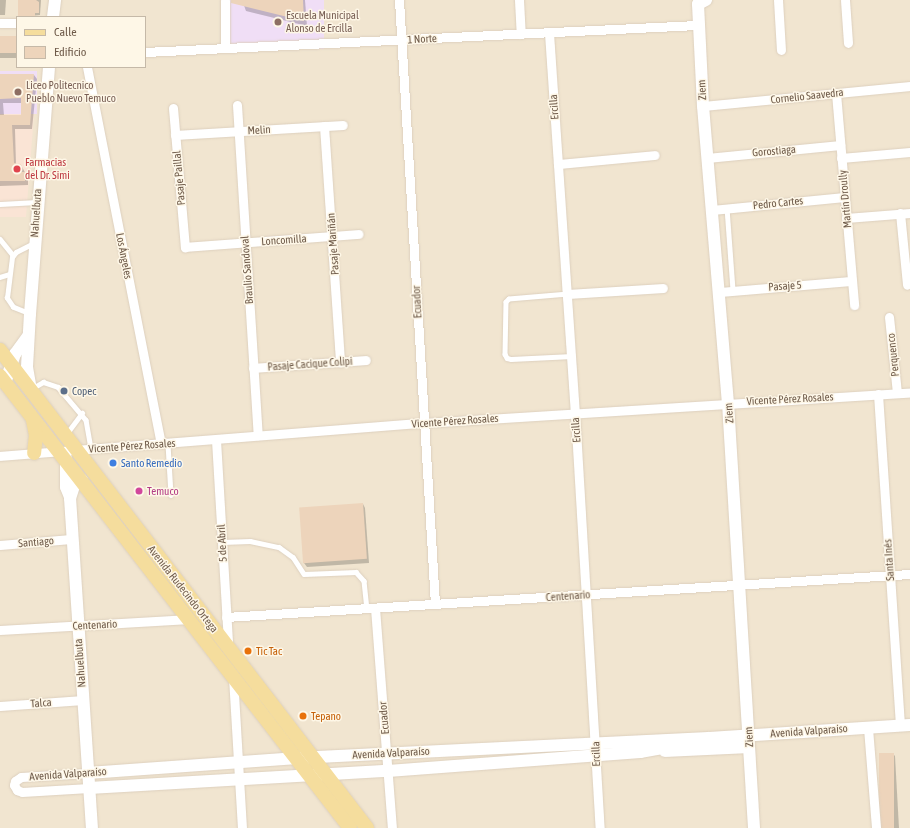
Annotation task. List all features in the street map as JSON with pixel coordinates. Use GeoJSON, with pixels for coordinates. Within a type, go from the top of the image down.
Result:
{"type":"FeatureCollection","features":[{"type":"Feature","properties":{"kind":"main road","name":"Avenida Rudecindo Ortega"},"geometry":{"type":"LineString","coordinates":[[0,350],[64,436],[67,454],[82,480],[350,828]]}},
{"type":"Feature","properties":{"kind":"main road","name":"Avenida Rudecindo Ortega"},"geometry":{"type":"LineString","coordinates":[[3,380],[31,416],[67,454],[228,646],[367,828]]}},
{"type":"Feature","properties":{"kind":"main road"},"geometry":{"type":"LineString","coordinates":[[31,416],[36,435],[34,453]]}},
{"type":"Feature","properties":{"kind":"street"},"geometry":{"type":"LineString","coordinates":[[53,16],[55,0]]}},
{"type":"Feature","properties":{"kind":"street"},"geometry":{"type":"LineString","coordinates":[[225,0],[225,48]]}},
{"type":"Feature","properties":{"kind":"street","name":"Ecuador"},"geometry":{"type":"LineString","coordinates":[[399,0],[435,604]]}},
{"type":"Feature","properties":{"kind":"street"},"geometry":{"type":"LineString","coordinates":[[519,0],[521,34]]}},
{"type":"Feature","properties":{"kind":"street"},"geometry":{"type":"LineString","coordinates":[[778,0],[782,50]]}},
{"type":"Feature","properties":{"kind":"street"},"geometry":{"type":"LineString","coordinates":[[845,0],[848,44]]}},
{"type":"Feature","properties":{"kind":"street","name":"Ziem"},"geometry":{"type":"LineString","coordinates":[[700,1],[698,25],[703,106],[720,292],[728,403],[754,828]]}},
{"type":"Feature","properties":{"kind":"street"},"geometry":{"type":"LineString","coordinates":[[0,23],[16,23]]}},
{"type":"Feature","properties":{"kind":"street","name":"1 Norte"},"geometry":{"type":"LineString","coordinates":[[146,52],[698,25]]}},
{"type":"Feature","properties":{"kind":"street","name":"Ercilla"},"geometry":{"type":"LineString","coordinates":[[548,33],[568,294],[600,828]]}},
{"type":"Feature","properties":{"kind":"street","name":"Nahuelbuta"},"geometry":{"type":"LineString","coordinates":[[31,391],[27,367],[28,336],[37,202],[49,68]]}},
{"type":"Feature","properties":{"kind":"street","name":"Los Ángeles"},"geometry":{"type":"LineString","coordinates":[[87,68],[165,444]]}},
{"type":"Feature","properties":{"kind":"street","name":"Cornelio Saavedra"},"geometry":{"type":"LineString","coordinates":[[703,106],[910,86]]}},
{"type":"Feature","properties":{"kind":"street","name":"Martín Droully"},"geometry":{"type":"LineString","coordinates":[[836,93],[854,305]]}},
{"type":"Feature","properties":{"kind":"street","name":"Braulio Sandoval"},"geometry":{"type":"LineString","coordinates":[[237,104],[258,436]]}},
{"type":"Feature","properties":{"kind":"street","name":"Pasaje Paillal"},"geometry":{"type":"LineString","coordinates":[[173,108],[185,247]]}},
{"type":"Feature","properties":{"kind":"street","name":"Melin"},"geometry":{"type":"LineString","coordinates":[[175,135],[343,125]]}},
{"type":"Feature","properties":{"kind":"street","name":"Pasaje Mariñán"},"geometry":{"type":"LineString","coordinates":[[324,126],[340,362]]}},
{"type":"Feature","properties":{"kind":"street","name":"Gorostiaga"},"geometry":{"type":"LineString","coordinates":[[707,158],[840,145]]}},
{"type":"Feature","properties":{"kind":"street"},"geometry":{"type":"LineString","coordinates":[[841,158],[910,152]]}},
{"type":"Feature","properties":{"kind":"street"},"geometry":{"type":"LineString","coordinates":[[558,164],[655,155]]}},
{"type":"Feature","properties":{"kind":"street","name":"Pedro Cartes"},"geometry":{"type":"LineString","coordinates":[[712,210],[844,197]]}},
{"type":"Feature","properties":{"kind":"street"},"geometry":{"type":"LineString","coordinates":[[846,218],[910,213]]}},
{"type":"Feature","properties":{"kind":"street"},"geometry":{"type":"LineString","coordinates":[[900,214],[907,285]]}},
{"type":"Feature","properties":{"kind":"street","name":"Loncomilla"},"geometry":{"type":"LineString","coordinates":[[185,247],[359,234]]}},
{"type":"Feature","properties":{"kind":"street","name":"Pasaje 5"},"geometry":{"type":"LineString","coordinates":[[720,292],[852,281]]}},
{"type":"Feature","properties":{"kind":"street"},"geometry":{"type":"LineString","coordinates":[[568,294],[663,288]]}},
{"type":"Feature","properties":{"kind":"street","name":"Perquenco"},"geometry":{"type":"LineString","coordinates":[[889,317],[897,393]]}},
{"type":"Feature","properties":{"kind":"street"},"geometry":{"type":"LineString","coordinates":[[3,380],[15,354],[28,336]]}},
{"type":"Feature","properties":{"kind":"street","name":"Pasaje Cacique Colipi"},"geometry":{"type":"LineString","coordinates":[[253,368],[366,360]]}},
{"type":"Feature","properties":{"kind":"street","name":"Vicente Pérez Rosales"},"geometry":{"type":"LineString","coordinates":[[0,456],[34,453],[67,454],[91,449],[424,423],[910,392]]}},
{"type":"Feature","properties":{"kind":"street","name":"Santa Inés"},"geometry":{"type":"LineString","coordinates":[[878,394],[890,576],[905,725]]}},
{"type":"Feature","properties":{"kind":"street","name":"5 de Abril"},"geometry":{"type":"LineString","coordinates":[[216,440],[228,646]]}},
{"type":"Feature","properties":{"kind":"street","name":"Nahuelbuta"},"geometry":{"type":"LineString","coordinates":[[67,454],[66,487],[70,498],[92,828]]}},
{"type":"Feature","properties":{"kind":"street"},"geometry":{"type":"LineString","coordinates":[[70,498],[74,486],[82,480]]}},
{"type":"Feature","properties":{"kind":"street","name":"Santiago"},"geometry":{"type":"LineString","coordinates":[[0,545],[72,539]]}},
{"type":"Feature","properties":{"kind":"street","name":"Centenario"},"geometry":{"type":"LineString","coordinates":[[226,617],[910,574]]}},
{"type":"Feature","properties":{"kind":"street","name":"Ecuador"},"geometry":{"type":"LineString","coordinates":[[371,608],[387,754],[392,828]]}},
{"type":"Feature","properties":{"kind":"street","name":"Centenario"},"geometry":{"type":"LineString","coordinates":[[0,630],[190,619]]}},
{"type":"Feature","properties":{"kind":"street"},"geometry":{"type":"LineString","coordinates":[[232,674],[239,762],[242,828]]}},
{"type":"Feature","properties":{"kind":"street","name":"Talca"},"geometry":{"type":"LineString","coordinates":[[0,706],[83,700]]}},
{"type":"Feature","properties":{"kind":"street","name":"Avenida Valparaíso"},"geometry":{"type":"LineString","coordinates":[[749,741],[709,738],[596,750],[388,771],[240,780],[22,792],[17,790],[14,785],[15,780],[20,777],[297,758],[387,754],[596,750],[640,752],[749,741],[868,728],[905,725]]}},
{"type":"Feature","properties":{"kind":"street"},"geometry":{"type":"LineString","coordinates":[[868,728],[876,828]]}},
{"type":"Feature","properties":{"kind":"street","name":"Avenida Valparaíso"},"geometry":{"type":"LineString","coordinates":[[640,752],[709,738]]}},
{"type":"Feature","properties":{"kind":"lane"},"geometry":{"type":"LineString","coordinates":[[0,204],[37,202]]}},
{"type":"Feature","properties":{"kind":"lane"},"geometry":{"type":"LineString","coordinates":[[727,208],[733,290]]}},
{"type":"Feature","properties":{"kind":"lane"},"geometry":{"type":"LineString","coordinates":[[0,239],[14,255]]}},
{"type":"Feature","properties":{"kind":"lane"},"geometry":{"type":"LineString","coordinates":[[30,314],[13,307],[8,298],[10,274],[14,255],[34,243]]}},
{"type":"Feature","properties":{"kind":"lane"},"geometry":{"type":"LineString","coordinates":[[0,277],[10,274]]}},
{"type":"Feature","properties":{"kind":"lane"},"geometry":{"type":"LineString","coordinates":[[568,294],[509,299],[506,302],[505,354],[507,358],[511,359],[572,356]]}},
{"type":"Feature","properties":{"kind":"lane"},"geometry":{"type":"LineString","coordinates":[[31,391],[38,383],[54,384],[82,413],[89,427],[91,449]]}},
{"type":"Feature","properties":{"kind":"lane"},"geometry":{"type":"LineString","coordinates":[[64,436],[82,413]]}},
{"type":"Feature","properties":{"kind":"lane"},"geometry":{"type":"LineString","coordinates":[[165,444],[171,495]]}},
{"type":"Feature","properties":{"kind":"lane"},"geometry":{"type":"LineString","coordinates":[[222,542],[250,541],[279,547],[292,557],[304,574],[356,572],[364,582],[371,608]]}},
{"type":"Feature","properties":{"kind":"shaded area"},"geometry":{"type":"Polygon","coordinates":[[[0,0],[910,0],[910,828],[0,828],[0,0]]]}},
{"type":"Feature","properties":{"kind":"shaded area","name":"Escuela Municipal Alonso de Ercilla"},"geometry":{"type":"Polygon","coordinates":[[[230,0],[324,0],[324,49],[230,49],[230,0]]]}},
{"type":"Feature","properties":{"kind":"shaded area","name":"Liceo Politecnico Pueblo Nuevo Temuco"},"geometry":{"type":"Polygon","coordinates":[[[0,71],[37,71],[37,114],[0,114],[0,71]]]}},
{"type":"Feature","properties":{"kind":"shaded area"},"geometry":{"type":"Polygon","coordinates":[[[0,114],[34,114],[26,217],[0,217],[0,114]]]}},
{"type":"Feature","properties":{"kind":"building"},"geometry":{"type":"Polygon","coordinates":[[[18,0],[36,0],[39,2],[39,13],[35,13],[35,16],[18,16],[18,0]]]}},
{"type":"Feature","properties":{"kind":"building"},"geometry":{"type":"Polygon","coordinates":[[[231,0],[303,0],[304,21],[231,3],[231,0]]]}},
{"type":"Feature","properties":{"kind":"building"},"geometry":{"type":"Polygon","coordinates":[[[0,36],[16,36],[16,53],[0,53],[0,36]]]}},
{"type":"Feature","properties":{"kind":"building"},"geometry":{"type":"Polygon","coordinates":[[[0,74],[34,74],[30,125],[12,125],[14,163],[21,164],[21,172],[26,172],[25,181],[0,181],[0,115],[21,115],[21,98],[0,99],[0,74]]]}},
{"type":"Feature","properties":{"kind":"building"},"geometry":{"type":"Polygon","coordinates":[[[363,503],[367,559],[303,563],[299,507],[363,503]]]}},
{"type":"Feature","properties":{"kind":"building"},"geometry":{"type":"Polygon","coordinates":[[[879,753],[894,753],[894,828],[879,828],[879,753]]]}},
{"type":"Feature","properties":{"kind":"place","name":"Escuela Municipal Alonso de Ercilla"},"geometry":{"type":"Point","coordinates":[278,22]}},
{"type":"Feature","properties":{"kind":"place","name":"Liceo Politecnico Pueblo Nuevo Temuco"},"geometry":{"type":"Point","coordinates":[18,92]}},
{"type":"Feature","properties":{"kind":"place","name":"Farmacias del Dr. Simi"},"geometry":{"type":"Point","coordinates":[17,169]}},
{"type":"Feature","properties":{"kind":"place","name":"Copec"},"geometry":{"type":"Point","coordinates":[64,391]}},
{"type":"Feature","properties":{"kind":"place","name":"Santo Remedio"},"geometry":{"type":"Point","coordinates":[113,463]}},
{"type":"Feature","properties":{"kind":"place","name":"Temuco"},"geometry":{"type":"Point","coordinates":[139,491]}},
{"type":"Feature","properties":{"kind":"place","name":"Tic Tac"},"geometry":{"type":"Point","coordinates":[248,651]}},
{"type":"Feature","properties":{"kind":"place","name":"Tepano"},"geometry":{"type":"Point","coordinates":[303,716]}}]}
